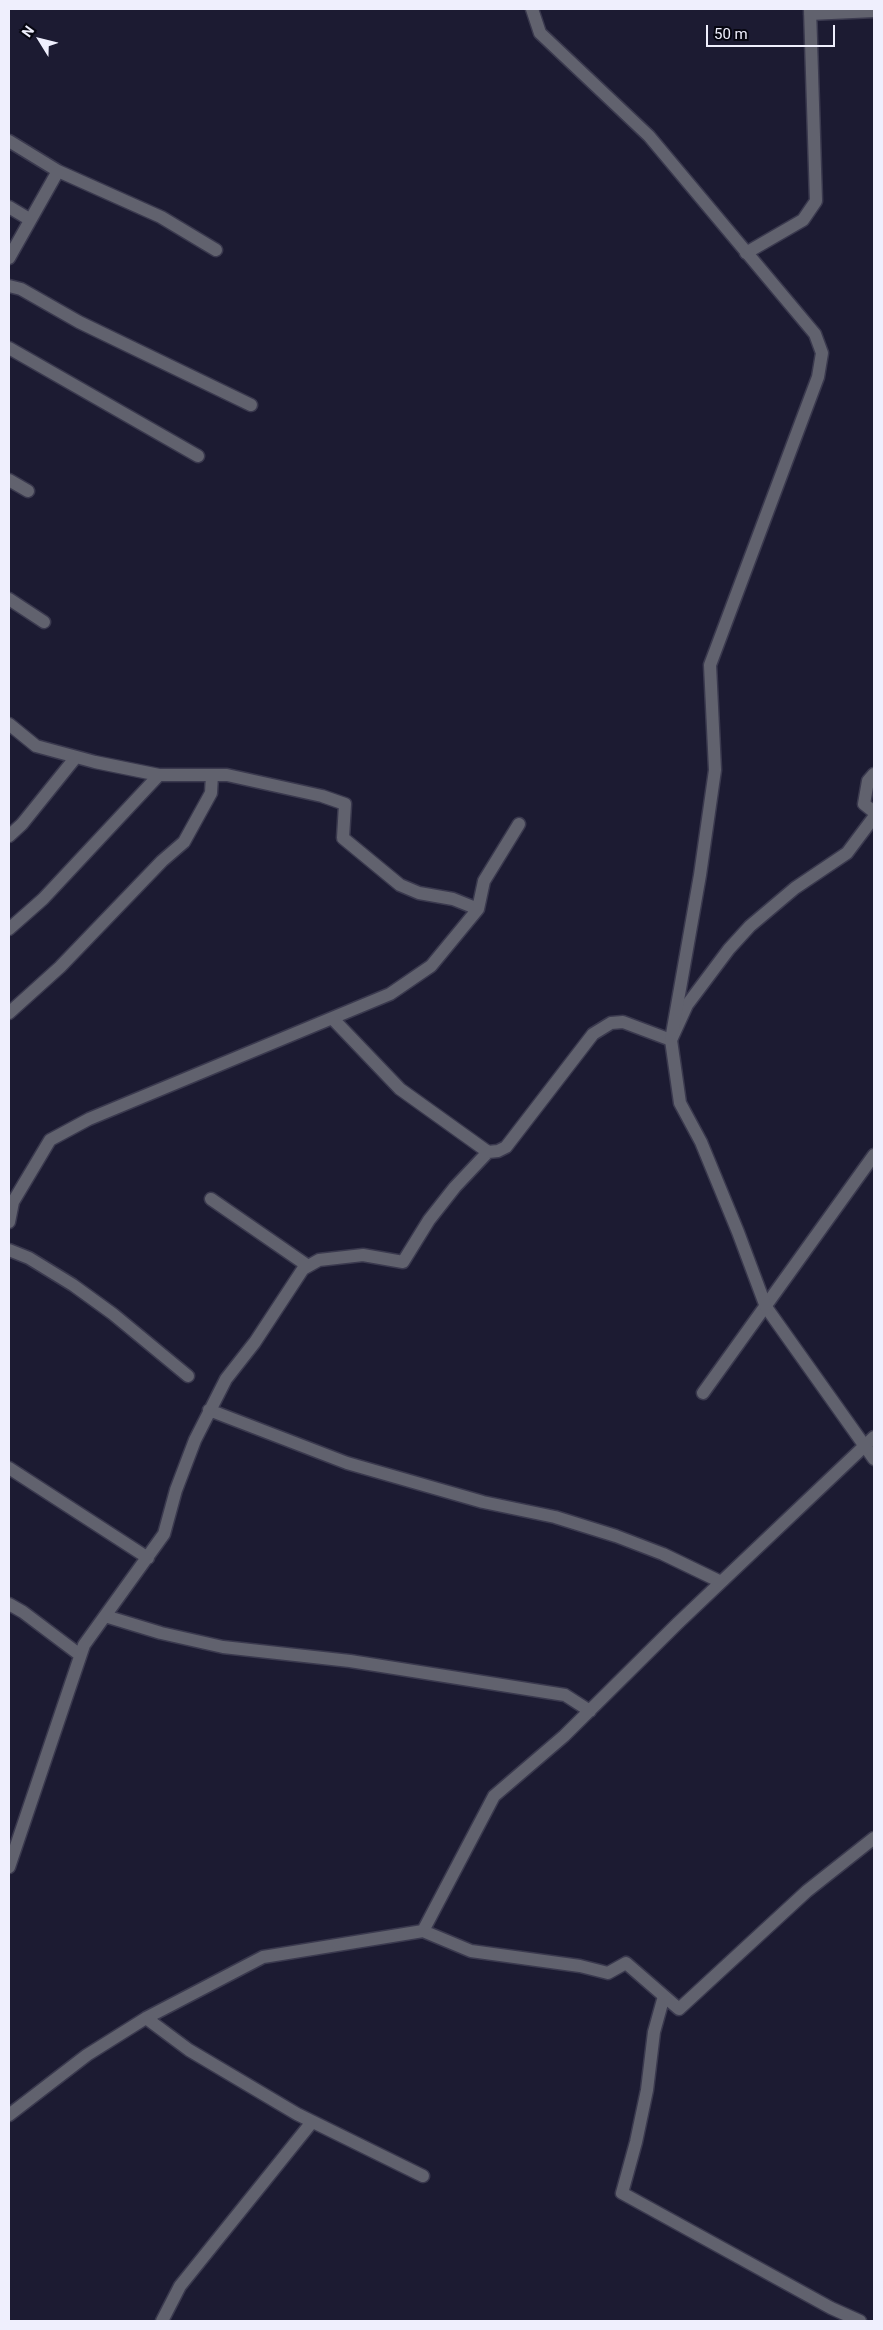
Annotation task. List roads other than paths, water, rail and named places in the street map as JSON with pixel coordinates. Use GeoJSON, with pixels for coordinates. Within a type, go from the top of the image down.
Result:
{"type":"FeatureCollection","features":[{"type":"Feature","properties":{"kind":"street"},"geometry":{"type":"LineString","coordinates":[[532,9],[540,33],[649,136],[815,334],[822,353],[818,377],[710,665],[715,770],[700,875],[671,1040],[680,1103],[701,1142],[738,1232],[766,1308],[874,1459]]}},
{"type":"Feature","properties":{"kind":"street"},"geometry":{"type":"LineString","coordinates":[[746,253],[803,220],[816,201],[810,11],[874,11]]}},
{"type":"Feature","properties":{"kind":"street"},"geometry":{"type":"LineString","coordinates":[[9,141],[58,171],[161,217],[216,250]]}},
{"type":"Feature","properties":{"kind":"street"},"geometry":{"type":"LineString","coordinates":[[9,258],[29,219],[58,171]]}},
{"type":"Feature","properties":{"kind":"street"},"geometry":{"type":"LineString","coordinates":[[9,207],[29,219]]}},
{"type":"Feature","properties":{"kind":"street"},"geometry":{"type":"LineString","coordinates":[[9,286],[21,289],[79,322],[251,405]]}},
{"type":"Feature","properties":{"kind":"street"},"geometry":{"type":"LineString","coordinates":[[9,348],[198,456]]}},
{"type":"Feature","properties":{"kind":"street"},"geometry":{"type":"LineString","coordinates":[[9,480],[28,491]]}},
{"type":"Feature","properties":{"kind":"street"},"geometry":{"type":"LineString","coordinates":[[9,599],[44,622]]}},
{"type":"Feature","properties":{"kind":"street"},"geometry":{"type":"LineString","coordinates":[[9,724],[36,746],[76,757],[159,775],[227,775],[267,783],[346,804],[343,838],[400,885],[419,893],[453,899],[478,909]]}},
{"type":"Feature","properties":{"kind":"street"},"geometry":{"type":"LineString","coordinates":[[9,836],[22,824],[76,757]]}},
{"type":"Feature","properties":{"kind":"street"},"geometry":{"type":"LineString","coordinates":[[874,774],[868,781],[864,804],[874,812]]}},
{"type":"Feature","properties":{"kind":"street"},"geometry":{"type":"LineString","coordinates":[[9,929],[43,899],[159,775]]}},
{"type":"Feature","properties":{"kind":"street"},"geometry":{"type":"LineString","coordinates":[[9,1013],[60,967],[162,861],[184,842],[211,792],[212,775]]}},
{"type":"Feature","properties":{"kind":"street"},"geometry":{"type":"LineString","coordinates":[[671,1040],[687,1005],[729,949],[750,926],[795,888],[847,852],[874,817]]}},
{"type":"Feature","properties":{"kind":"street"},"geometry":{"type":"LineString","coordinates":[[9,1222],[13,1202],[50,1140],[89,1119],[390,994],[431,966],[478,909],[484,881],[518,824]]}},
{"type":"Feature","properties":{"kind":"street"},"geometry":{"type":"LineString","coordinates":[[333,1019],[400,1089],[488,1152]]}},
{"type":"Feature","properties":{"kind":"street"},"geometry":{"type":"LineString","coordinates":[[9,1867],[84,1645],[164,1534],[176,1490],[209,1410],[226,1379],[256,1342],[304,1269],[319,1260],[363,1255],[403,1262],[429,1220],[455,1187],[488,1152],[506,1147],[593,1034],[611,1024],[623,1022],[671,1040]]}},
{"type":"Feature","properties":{"kind":"street"},"geometry":{"type":"LineString","coordinates":[[704,1393],[874,1155]]}},
{"type":"Feature","properties":{"kind":"street"},"geometry":{"type":"LineString","coordinates":[[211,1199],[308,1266]]}},
{"type":"Feature","properties":{"kind":"street"},"geometry":{"type":"LineString","coordinates":[[9,1250],[29,1258],[73,1285],[135,1332],[188,1376]]}},
{"type":"Feature","properties":{"kind":"street"},"geometry":{"type":"LineString","coordinates":[[209,1410],[347,1463],[474,1499],[554,1517],[616,1536],[662,1554],[721,1582]]}},
{"type":"Feature","properties":{"kind":"street"},"geometry":{"type":"LineString","coordinates":[[423,1931],[494,1796],[564,1736],[721,1582],[874,1437]]}},
{"type":"Feature","properties":{"kind":"street"},"geometry":{"type":"LineString","coordinates":[[9,1468],[148,1558]]}},
{"type":"Feature","properties":{"kind":"street"},"geometry":{"type":"LineString","coordinates":[[9,1604],[23,1612],[80,1655]]}},
{"type":"Feature","properties":{"kind":"street"},"geometry":{"type":"LineString","coordinates":[[105,1616],[161,1633],[223,1647],[350,1661],[565,1695],[590,1711]]}},
{"type":"Feature","properties":{"kind":"street"},"geometry":{"type":"LineString","coordinates":[[9,2116],[87,2055],[146,2018],[263,1957],[423,1931],[471,1951],[580,1966],[608,1973],[626,1963],[680,2009],[807,1891],[874,1838]]}},
{"type":"Feature","properties":{"kind":"street"},"geometry":{"type":"LineString","coordinates":[[664,1996],[654,2032],[647,2090],[636,2142],[622,2193],[831,2308],[860,2321]]}},
{"type":"Feature","properties":{"kind":"street"},"geometry":{"type":"LineString","coordinates":[[146,2018],[189,2050],[312,2122],[423,2176]]}},
{"type":"Feature","properties":{"kind":"street"},"geometry":{"type":"LineString","coordinates":[[162,2321],[180,2286],[312,2122]]}}]}
